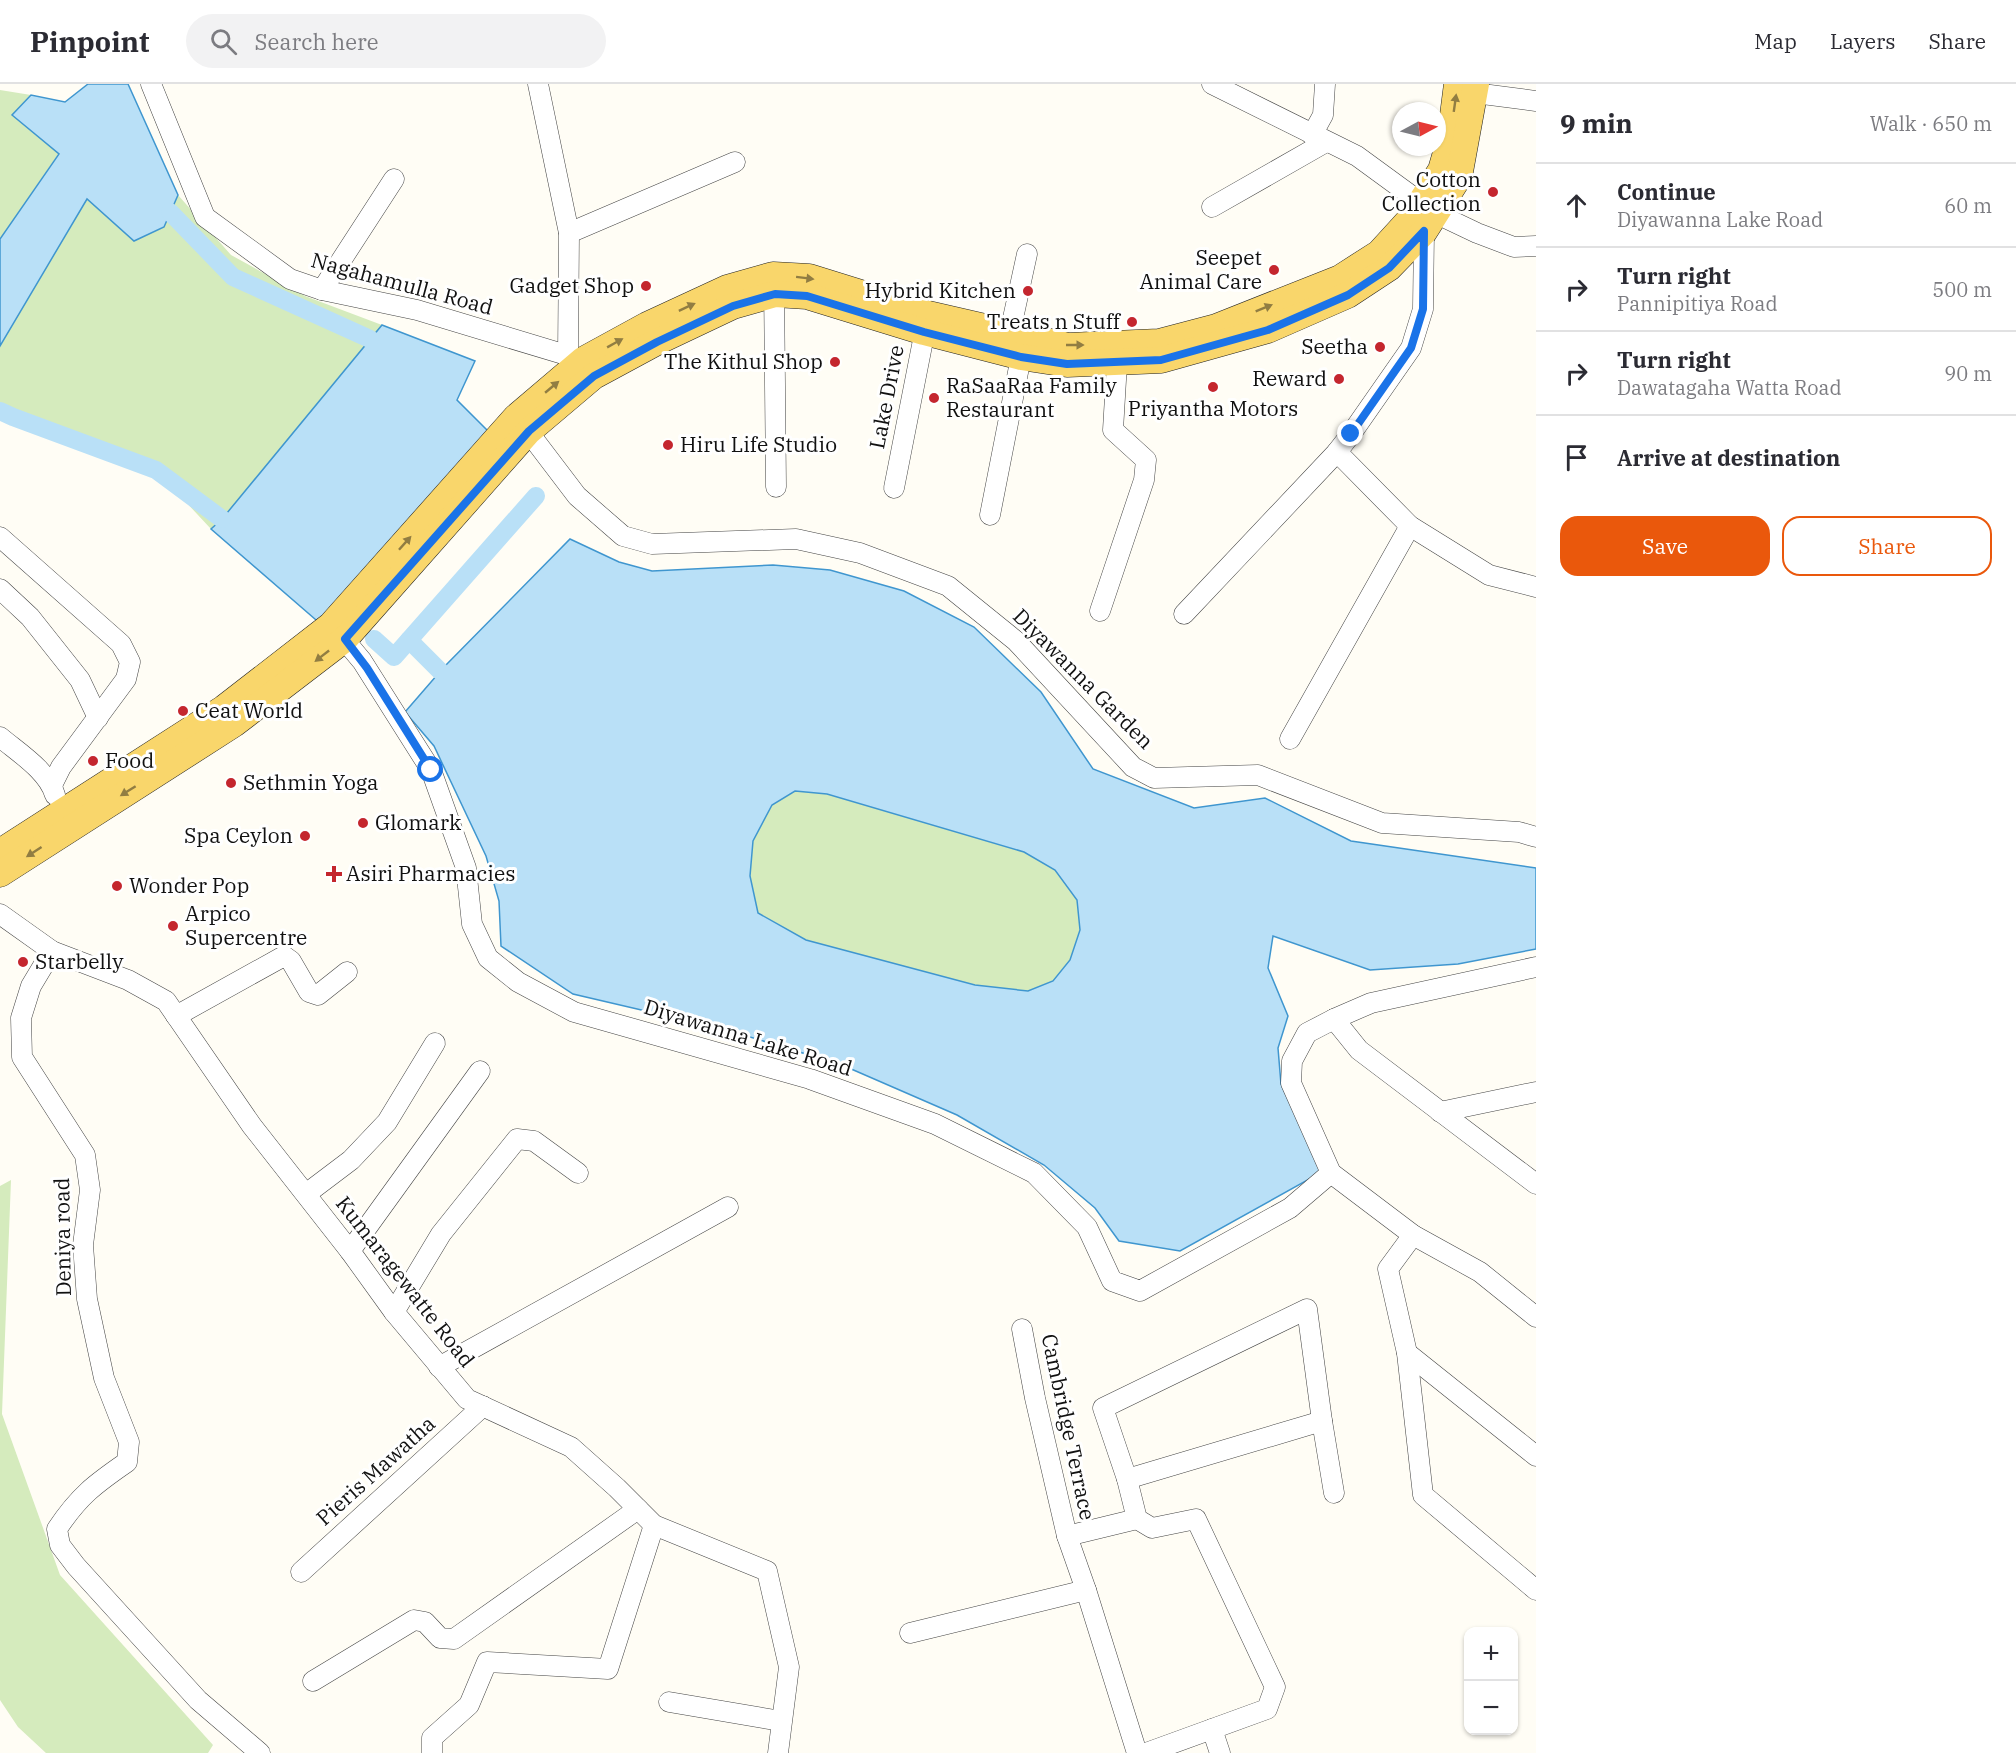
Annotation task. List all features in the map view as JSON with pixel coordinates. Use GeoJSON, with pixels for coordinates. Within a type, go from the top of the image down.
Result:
{"type":"FeatureCollection","features":[{"type":"Feature","properties":{"kind":"main road"},"geometry":{"type":"LineString","coordinates":[[0,874],[234,724],[338,632],[523,424],[582,364],[647,326],[727,288],[774,285],[809,277],[1021,357],[1067,364],[1161,360],[1268,330],[1348,295],[1389,268],[1422,216],[1470,87]]}},
{"type":"Feature","properties":{"kind":"main road"},"geometry":{"type":"LineString","coordinates":[[926,323],[1010,332],[1068,346],[1159,342],[1216,327],[1340,278],[1379,253],[1422,216]]}},
{"type":"Feature","properties":{"kind":"main road"},"geometry":{"type":"LineString","coordinates":[[0,852],[338,632]]}},
{"type":"Feature","properties":{"kind":"street","name":"Nagahamulla Road"},"geometry":{"type":"LineString","coordinates":[[151,84],[205,217],[290,279],[322,290],[417,310],[582,364]]}},
{"type":"Feature","properties":{"kind":"street"},"geometry":{"type":"LineString","coordinates":[[538,84],[569,233],[582,364]]}},
{"type":"Feature","properties":{"kind":"street"},"geometry":{"type":"LineString","coordinates":[[1212,84],[1357,156],[1422,216],[1514,247],[1536,246]]}},
{"type":"Feature","properties":{"kind":"street"},"geometry":{"type":"LineString","coordinates":[[1212,207],[1319,139],[1325,84]]}},
{"type":"Feature","properties":{"kind":"street"},"geometry":{"type":"LineString","coordinates":[[1470,87],[1536,101]]}},
{"type":"Feature","properties":{"kind":"street"},"geometry":{"type":"LineString","coordinates":[[569,233],[735,162]]}},
{"type":"Feature","properties":{"kind":"street"},"geometry":{"type":"LineString","coordinates":[[322,290],[394,179]]}},
{"type":"Feature","properties":{"kind":"street"},"geometry":{"type":"LineString","coordinates":[[1184,614],[1337,452],[1411,348],[1423,309],[1422,216]]}},
{"type":"Feature","properties":{"kind":"street"},"geometry":{"type":"LineString","coordinates":[[1010,332],[1027,254]]}},
{"type":"Feature","properties":{"kind":"street"},"geometry":{"type":"LineString","coordinates":[[774,285],[776,487]]}},
{"type":"Feature","properties":{"kind":"street","name":"Lake Drive"},"geometry":{"type":"LineString","coordinates":[[894,488],[926,323]]}},
{"type":"Feature","properties":{"kind":"street"},"geometry":{"type":"LineString","coordinates":[[990,515],[1021,357]]}},
{"type":"Feature","properties":{"kind":"street"},"geometry":{"type":"LineString","coordinates":[[1100,612],[1144,480],[1146,460],[1113,430],[1118,363]]}},
{"type":"Feature","properties":{"kind":"street","name":"Diyawanna Garden"},"geometry":{"type":"LineString","coordinates":[[523,424],[577,496],[623,536],[652,544],[796,538],[860,553],[948,586],[1016,640],[1133,767],[1154,778],[1258,776],[1382,822],[1519,832],[1536,837]]}},
{"type":"Feature","properties":{"kind":"street"},"geometry":{"type":"LineString","coordinates":[[1337,452],[1410,526],[1489,575],[1536,587]]}},
{"type":"Feature","properties":{"kind":"street"},"geometry":{"type":"LineString","coordinates":[[1290,739],[1410,526]]}},
{"type":"Feature","properties":{"kind":"street"},"geometry":{"type":"LineString","coordinates":[[0,537],[121,644],[130,662],[126,680],[61,767],[52,785]]}},
{"type":"Feature","properties":{"kind":"street"},"geometry":{"type":"LineString","coordinates":[[0,589],[30,617],[80,680],[98,718]]}},
{"type":"Feature","properties":{"kind":"street","name":"Diyawanna Lake Road"},"geometry":{"type":"LineString","coordinates":[[338,632],[367,668],[431,770],[466,868],[472,924],[488,958],[518,982],[574,1012],[810,1079],[935,1124],[1034,1173],[1087,1227],[1112,1281],[1140,1291],[1290,1208],[1331,1173]]}},
{"type":"Feature","properties":{"kind":"street"},"geometry":{"type":"LineString","coordinates":[[0,737],[32,763],[52,785],[61,813]]}},
{"type":"Feature","properties":{"kind":"street","name":"Kumaragewatte Road"},"geometry":{"type":"LineString","coordinates":[[0,914],[52,951],[128,980],[166,1001],[252,1126],[350,1251],[394,1312],[467,1399],[572,1447],[654,1525],[767,1571],[789,1667],[778,1753]]}},
{"type":"Feature","properties":{"kind":"street","name":"Deniya road"},"geometry":{"type":"LineString","coordinates":[[52,951],[31,986],[21,1018],[22,1056],[85,1155],[90,1190],[83,1245],[87,1299],[104,1377],[129,1442],[127,1462],[92,1486],[72,1505],[57,1529],[60,1545],[76,1566],[198,1700],[251,1750]]}},
{"type":"Feature","properties":{"kind":"street"},"geometry":{"type":"LineString","coordinates":[[176,1016],[284,956],[291,961],[309,992],[318,995],[347,972]]}},
{"type":"Feature","properties":{"kind":"street"},"geometry":{"type":"LineString","coordinates":[[1536,967],[1371,1003],[1307,1033],[1292,1061],[1292,1083],[1331,1173],[1413,1235],[1480,1272],[1536,1317]]}},
{"type":"Feature","properties":{"kind":"street"},"geometry":{"type":"LineString","coordinates":[[1334,1019],[1359,1050],[1536,1184]]}},
{"type":"Feature","properties":{"kind":"street"},"geometry":{"type":"LineString","coordinates":[[306,1194],[351,1160],[387,1122],[435,1043]]}},
{"type":"Feature","properties":{"kind":"street"},"geometry":{"type":"LineString","coordinates":[[350,1251],[480,1071]]}},
{"type":"Feature","properties":{"kind":"street"},"geometry":{"type":"LineString","coordinates":[[1440,1112],[1536,1092]]}},
{"type":"Feature","properties":{"kind":"street"},"geometry":{"type":"LineString","coordinates":[[394,1312],[441,1234],[518,1139],[534,1142],[578,1173]]}},
{"type":"Feature","properties":{"kind":"street"},"geometry":{"type":"LineString","coordinates":[[439,1367],[728,1207]]}},
{"type":"Feature","properties":{"kind":"street"},"geometry":{"type":"LineString","coordinates":[[1413,1235],[1388,1269],[1407,1353],[1423,1495],[1536,1590]]}},
{"type":"Feature","properties":{"kind":"street"},"geometry":{"type":"LineString","coordinates":[[1137,1519],[1127,1479],[1103,1408],[1307,1309],[1334,1493]]}},
{"type":"Feature","properties":{"kind":"street","name":"Cambridge Terrace"},"geometry":{"type":"LineString","coordinates":[[1022,1329],[1035,1398],[1067,1536],[1137,1753]]}},
{"type":"Feature","properties":{"kind":"street"},"geometry":{"type":"LineString","coordinates":[[1407,1353],[1536,1456]]}},
{"type":"Feature","properties":{"kind":"street","name":"Pieris Mawatha"},"geometry":{"type":"LineString","coordinates":[[302,1572],[483,1406]]}},
{"type":"Feature","properties":{"kind":"street"},"geometry":{"type":"LineString","coordinates":[[1127,1479],[1322,1421]]}},
{"type":"Feature","properties":{"kind":"street"},"geometry":{"type":"LineString","coordinates":[[313,1681],[414,1620],[426,1622],[440,1638],[454,1638],[638,1509]]}},
{"type":"Feature","properties":{"kind":"street"},"geometry":{"type":"LineString","coordinates":[[1067,1536],[1137,1519],[1152,1528],[1196,1519],[1275,1687],[1267,1709],[1146,1753]]}},
{"type":"Feature","properties":{"kind":"street"},"geometry":{"type":"LineString","coordinates":[[432,1753],[432,1738],[469,1705],[487,1662],[608,1669],[654,1525]]}},
{"type":"Feature","properties":{"kind":"street"},"geometry":{"type":"LineString","coordinates":[[910,1633],[1086,1590]]}},
{"type":"Feature","properties":{"kind":"street"},"geometry":{"type":"LineString","coordinates":[[669,1702],[781,1721]]}},
{"type":"Feature","properties":{"kind":"street"},"geometry":{"type":"LineString","coordinates":[[1212,1729],[1220,1753]]}},
{"type":"Feature","properties":{"kind":"green space"},"geometry":{"type":"Polygon","coordinates":[[[0,90],[31,95],[12,115],[59,153],[0,239],[0,90]]]}},
{"type":"Feature","properties":{"kind":"green space"},"geometry":{"type":"Polygon","coordinates":[[[178,195],[231,255],[305,296],[382,325],[222,519],[211,529],[156,470],[0,411],[0,346],[87,199],[164,227],[178,195]]]}},
{"type":"Feature","properties":{"kind":"green space"},"geometry":{"type":"Polygon","coordinates":[[[795,791],[827,794],[1024,852],[1055,870],[1077,900],[1080,929],[1070,960],[1053,981],[1028,991],[975,985],[806,940],[758,913],[750,876],[753,841],[772,805],[795,791]]]}},
{"type":"Feature","properties":{"kind":"green space"},"geometry":{"type":"Polygon","coordinates":[[[11,1180],[2,1414],[60,1575],[213,1745],[208,1753],[46,1753],[18,1727],[0,1700],[0,1186],[11,1180]]]}},
{"type":"Feature","properties":{"kind":"water"},"geometry":{"type":"Polygon","coordinates":[[[88,84],[128,84],[178,195],[164,227],[134,241],[87,199],[0,346],[0,239],[59,154],[12,115],[31,95],[65,102],[88,84]]]}},
{"type":"Feature","properties":{"kind":"water"},"geometry":{"type":"Polygon","coordinates":[[[382,325],[475,361],[457,400],[494,437],[323,626],[211,529],[222,519],[382,325]]]}},
{"type":"Feature","properties":{"kind":"water"},"geometry":{"type":"Polygon","coordinates":[[[570,539],[619,562],[652,571],[773,565],[830,570],[904,591],[974,627],[1041,692],[1093,769],[1194,808],[1265,798],[1351,841],[1536,868],[1536,949],[1458,964],[1370,970],[1273,936],[1268,968],[1288,1016],[1278,1048],[1281,1084],[1322,1172],[1180,1251],[1119,1241],[1095,1208],[1044,1165],[957,1115],[842,1065],[727,1030],[573,994],[501,946],[499,901],[486,856],[434,746],[405,712],[444,667],[570,539]],[[795,791],[772,805],[753,841],[750,876],[758,913],[806,940],[975,985],[1028,991],[1053,981],[1070,960],[1080,930],[1077,900],[1055,870],[1024,852],[827,794],[795,791]]]}},
{"type":"Feature","properties":{"kind":"waterway"},"geometry":{"type":"LineString","coordinates":[[170,212],[233,277],[370,339]]}},
{"type":"Feature","properties":{"kind":"waterway"},"geometry":{"type":"LineString","coordinates":[[0,411],[156,470],[222,519]]}},
{"type":"Feature","properties":{"kind":"waterway"},"geometry":{"type":"LineString","coordinates":[[374,639],[394,657],[536,496]]}},
{"type":"Feature","properties":{"kind":"waterway"},"geometry":{"type":"LineString","coordinates":[[409,640],[440,671]]}},
{"type":"Feature","properties":{"kind":"place","name":"Cotton Collection"},"geometry":{"type":"Point","coordinates":[1493,192]}},
{"type":"Feature","properties":{"kind":"place","name":"Seepet Animal Care"},"geometry":{"type":"Point","coordinates":[1274,270]}},
{"type":"Feature","properties":{"kind":"place","name":"Gadget Shop"},"geometry":{"type":"Point","coordinates":[646,286]}},
{"type":"Feature","properties":{"kind":"place","name":"Hybrid Kitchen"},"geometry":{"type":"Point","coordinates":[1028,291]}},
{"type":"Feature","properties":{"kind":"place","name":"Treats n Stuff"},"geometry":{"type":"Point","coordinates":[1132,322]}},
{"type":"Feature","properties":{"kind":"place","name":"Seetha"},"geometry":{"type":"Point","coordinates":[1380,347]}},
{"type":"Feature","properties":{"kind":"place","name":"The Kithul Shop"},"geometry":{"type":"Point","coordinates":[835,362]}},
{"type":"Feature","properties":{"kind":"place","name":"Reward"},"geometry":{"type":"Point","coordinates":[1339,379]}},
{"type":"Feature","properties":{"kind":"place","name":"Priyantha Motors"},"geometry":{"type":"Point","coordinates":[1213,387]}},
{"type":"Feature","properties":{"kind":"place","name":"RaSaaRaa Family Restaurant"},"geometry":{"type":"Point","coordinates":[934,398]}},
{"type":"Feature","properties":{"kind":"place","name":"Hiru Life Studio"},"geometry":{"type":"Point","coordinates":[668,445]}},
{"type":"Feature","properties":{"kind":"place","name":"Ceat World"},"geometry":{"type":"Point","coordinates":[183,711]}},
{"type":"Feature","properties":{"kind":"place","name":"Food"},"geometry":{"type":"Point","coordinates":[93,761]}},
{"type":"Feature","properties":{"kind":"place","name":"Sethmin Yoga"},"geometry":{"type":"Point","coordinates":[231,783]}},
{"type":"Feature","properties":{"kind":"place","name":"Glomark"},"geometry":{"type":"Point","coordinates":[363,823]}},
{"type":"Feature","properties":{"kind":"place","name":"Spa Ceylon"},"geometry":{"type":"Point","coordinates":[305,836]}},
{"type":"Feature","properties":{"kind":"place","name":"Asiri Pharmacies"},"geometry":{"type":"Point","coordinates":[334,874]}},
{"type":"Feature","properties":{"kind":"place","name":"Wonder Pop"},"geometry":{"type":"Point","coordinates":[117,886]}},
{"type":"Feature","properties":{"kind":"place","name":"Arpico Supercentre"},"geometry":{"type":"Point","coordinates":[173,926]}},
{"type":"Feature","properties":{"kind":"place","name":"Starbelly"},"geometry":{"type":"Point","coordinates":[23,962]}},
{"type":"Feature","properties":{"kind":"route"},"geometry":{"type":"LineString","coordinates":[[431,770],[367,668],[345,639],[529,431],[594,376],[657,342],[733,306],[775,294],[807,296],[924,332],[1021,357],[1067,364],[1161,360],[1268,330],[1348,295],[1389,268],[1424,231],[1423,309],[1411,348],[1351,434]]}}]}
